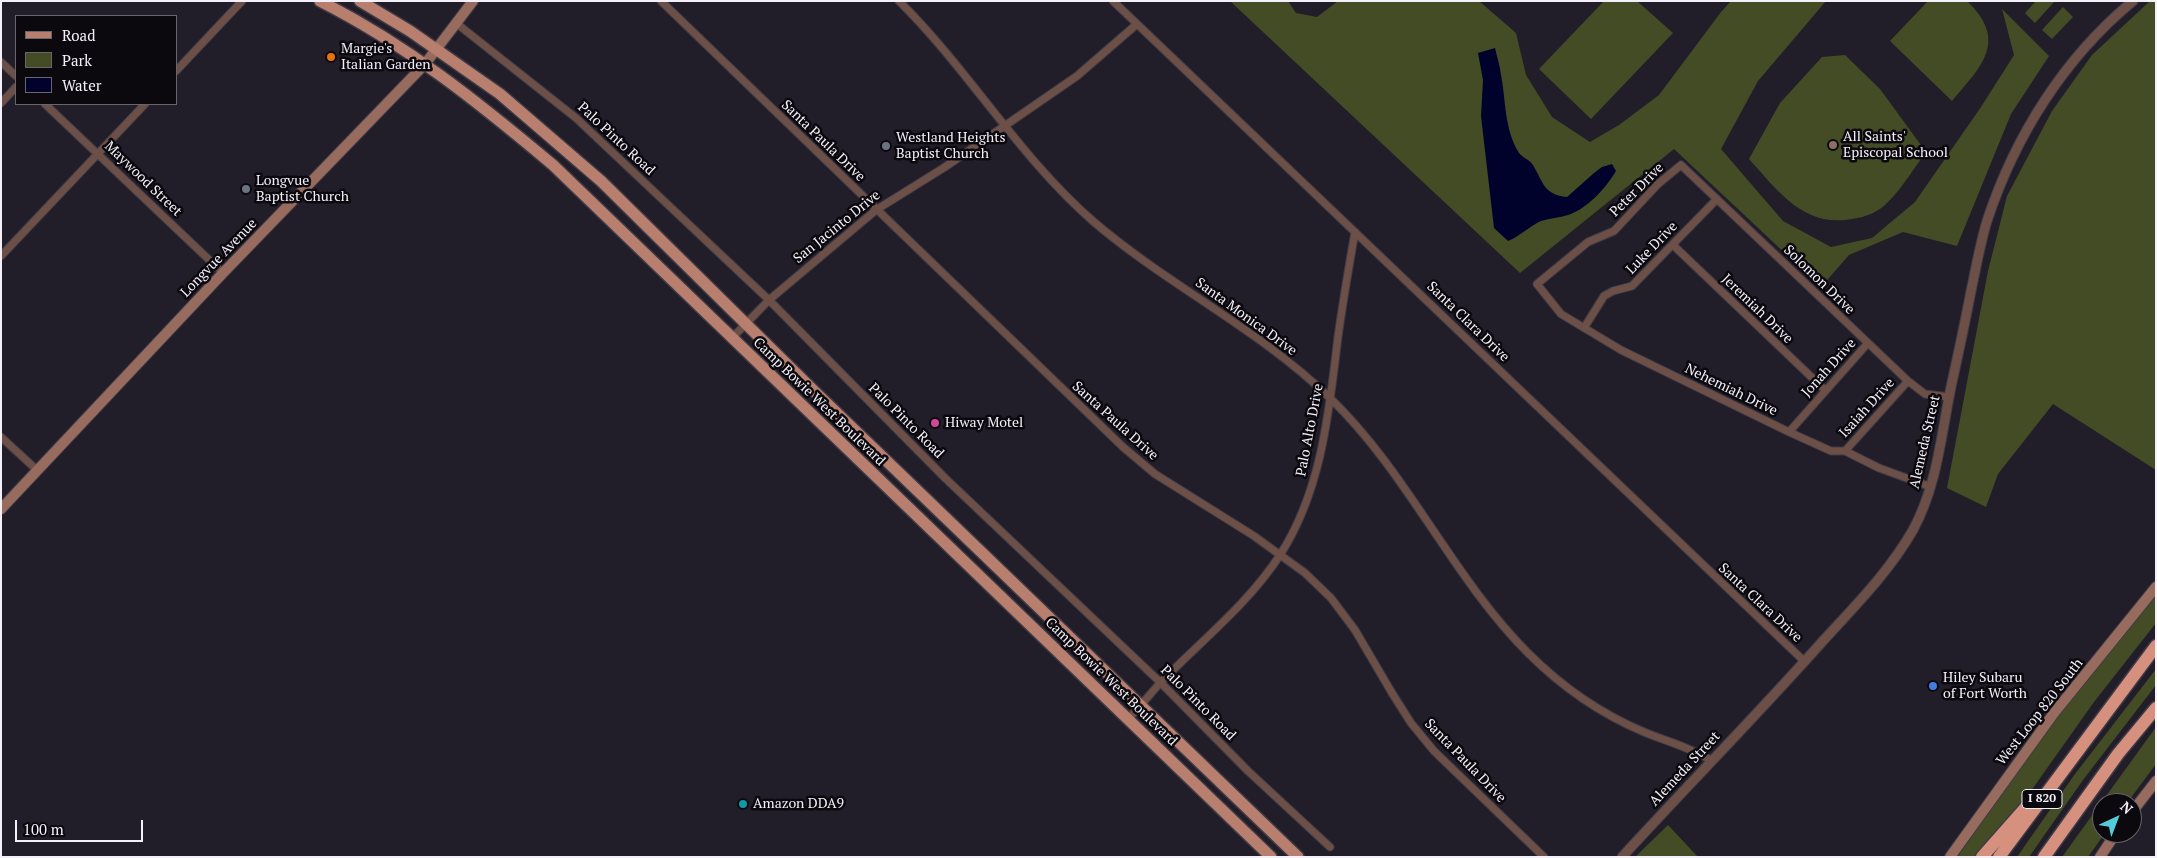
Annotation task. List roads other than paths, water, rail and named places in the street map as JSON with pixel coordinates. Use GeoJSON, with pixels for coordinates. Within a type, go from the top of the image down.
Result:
{"type":"FeatureCollection","features":[{"type":"Feature","properties":{"kind":"highway","name":"I 820"},"geometry":{"type":"LineString","coordinates":[[1999,857],[2084,740],[2156,646]]}},
{"type":"Feature","properties":{"kind":"highway","name":"I 820"},"geometry":{"type":"LineString","coordinates":[[2044,857],[2088,795],[2156,708]]}},
{"type":"Feature","properties":{"kind":"highway"},"geometry":{"type":"LineString","coordinates":[[1982,857],[2084,740]]}},
{"type":"Feature","properties":{"kind":"highway"},"geometry":{"type":"LineString","coordinates":[[2053,857],[2088,795]]}},
{"type":"Feature","properties":{"kind":"main road","name":"Camp Bowie West Boulevard"},"geometry":{"type":"LineString","coordinates":[[320,1],[405,50],[457,86],[553,165],[1271,857]]}},
{"type":"Feature","properties":{"kind":"main road","name":"Camp Bowie West Boulevard"},"geometry":{"type":"LineString","coordinates":[[360,1],[437,49],[500,94],[594,174],[745,324],[1140,707],[1298,857]]}},
{"type":"Feature","properties":{"kind":"main road","name":"Longvue Avenue"},"geometry":{"type":"LineString","coordinates":[[1,510],[223,273],[425,64],[473,1]]}},
{"type":"Feature","properties":{"kind":"main road"},"geometry":{"type":"LineString","coordinates":[[931,531],[945,518]]}},
{"type":"Feature","properties":{"kind":"main road","name":"West Loop 820 South"},"geometry":{"type":"LineString","coordinates":[[1950,857],[2054,713],[2156,587]]}},
{"type":"Feature","properties":{"kind":"main road"},"geometry":{"type":"LineString","coordinates":[[2142,799],[2156,781]]}},
{"type":"Feature","properties":{"kind":"main road"},"geometry":{"type":"LineString","coordinates":[[2100,857],[2109,843]]}},
{"type":"Feature","properties":{"kind":"street"},"geometry":{"type":"LineString","coordinates":[[178,69],[242,1]]}},
{"type":"Feature","properties":{"kind":"street","name":"Santa Paula Drive"},"geometry":{"type":"LineString","coordinates":[[661,1],[1123,447],[1155,474],[1280,554],[1305,573],[1336,604],[1355,630],[1406,715],[1434,751],[1544,857]]}},
{"type":"Feature","properties":{"kind":"street","name":"Santa Monica Drive"},"geometry":{"type":"LineString","coordinates":[[899,1],[965,75],[1036,164],[1093,220],[1126,248],[1277,352],[1331,399],[1375,447],[1493,615],[1528,653],[1560,681],[1604,713],[1644,733],[1694,750],[1712,761]]}},
{"type":"Feature","properties":{"kind":"street","name":"Santa Clara Drive"},"geometry":{"type":"LineString","coordinates":[[1113,1],[1805,662]]}},
{"type":"Feature","properties":{"kind":"street","name":"Alemeda Street"},"geometry":{"type":"LineString","coordinates":[[1622,857],[1805,662],[1892,562],[1913,530],[1930,488],[1943,437],[1949,397],[1987,222],[2011,161],[2028,127],[2058,80],[2112,18],[2134,1]]}},
{"type":"Feature","properties":{"kind":"street","name":"Palo Pinto Road"},"geometry":{"type":"LineString","coordinates":[[456,23],[576,118],[769,300],[946,478],[1161,682],[1248,771],[1330,847]]}},
{"type":"Feature","properties":{"kind":"street","name":"San Jacinto Drive"},"geometry":{"type":"LineString","coordinates":[[732,338],[769,300],[876,210],[945,167],[1076,76],[1137,24]]}},
{"type":"Feature","properties":{"kind":"street"},"geometry":{"type":"LineString","coordinates":[[1,62],[15,75]]}},
{"type":"Feature","properties":{"kind":"street"},"geometry":{"type":"LineString","coordinates":[[1,103],[15,88]]}},
{"type":"Feature","properties":{"kind":"street","name":"Maywood Street"},"geometry":{"type":"LineString","coordinates":[[46,105],[223,273]]}},
{"type":"Feature","properties":{"kind":"street"},"geometry":{"type":"LineString","coordinates":[[1,256],[144,105]]}},
{"type":"Feature","properties":{"kind":"street","name":"Solomon Drive"},"geometry":{"type":"LineString","coordinates":[[1681,165],[1908,381],[1925,394],[1949,397]]}},
{"type":"Feature","properties":{"kind":"street","name":"Peter Drive"},"geometry":{"type":"LineString","coordinates":[[1537,284],[1588,242],[1614,231],[1658,184],[1681,165]]}},
{"type":"Feature","properties":{"kind":"street","name":"Luke Drive"},"geometry":{"type":"LineString","coordinates":[[1584,328],[1604,296],[1613,291],[1624,290],[1632,286],[1716,199]]}},
{"type":"Feature","properties":{"kind":"street","name":"Palo Alto Drive"},"geometry":{"type":"LineString","coordinates":[[1128,719],[1161,682],[1196,649],[1259,582],[1280,554],[1310,490],[1317,470],[1331,399],[1338,334],[1355,232]]}},
{"type":"Feature","properties":{"kind":"street","name":"Jeremiah Drive"},"geometry":{"type":"LineString","coordinates":[[1673,245],[1825,390]]}},
{"type":"Feature","properties":{"kind":"street","name":"Nehemiah Drive"},"geometry":{"type":"LineString","coordinates":[[1537,284],[1561,314],[1629,354],[1789,432],[1832,451],[1845,451],[1878,468],[1930,488]]}},
{"type":"Feature","properties":{"kind":"street","name":"Jonah Drive"},"geometry":{"type":"LineString","coordinates":[[1789,432],[1868,343]]}},
{"type":"Feature","properties":{"kind":"street","name":"Isaiah Drive"},"geometry":{"type":"LineString","coordinates":[[1845,451],[1908,381]]}},
{"type":"Feature","properties":{"kind":"street"},"geometry":{"type":"LineString","coordinates":[[1,437],[38,472]]}},
{"type":"Feature","properties":{"kind":"water"},"geometry":{"type":"Polygon","coordinates":[[[1495,48],[1501,72],[1508,124],[1514,144],[1519,153],[1533,165],[1545,187],[1553,194],[1567,197],[1602,167],[1612,164],[1616,171],[1601,191],[1582,208],[1568,215],[1541,221],[1508,241],[1494,228],[1481,116],[1483,80],[1478,53],[1495,48]]]}},
{"type":"Feature","properties":{"kind":"place","name":"Margie's Italian Garden"},"geometry":{"type":"Point","coordinates":[331,57]}},
{"type":"Feature","properties":{"kind":"place","name":"All Saints' Episcopal School"},"geometry":{"type":"Point","coordinates":[1833,145]}},
{"type":"Feature","properties":{"kind":"place","name":"Westland Heights Baptist Church"},"geometry":{"type":"Point","coordinates":[886,146]}},
{"type":"Feature","properties":{"kind":"place","name":"Longvue Baptist Church"},"geometry":{"type":"Point","coordinates":[246,189]}},
{"type":"Feature","properties":{"kind":"place","name":"Hiway Motel"},"geometry":{"type":"Point","coordinates":[935,423]}},
{"type":"Feature","properties":{"kind":"place","name":"Hiley Subaru of Fort Worth"},"geometry":{"type":"Point","coordinates":[1933,686]}},
{"type":"Feature","properties":{"kind":"place","name":"Amazon DDA9"},"geometry":{"type":"Point","coordinates":[743,804]}}]}
